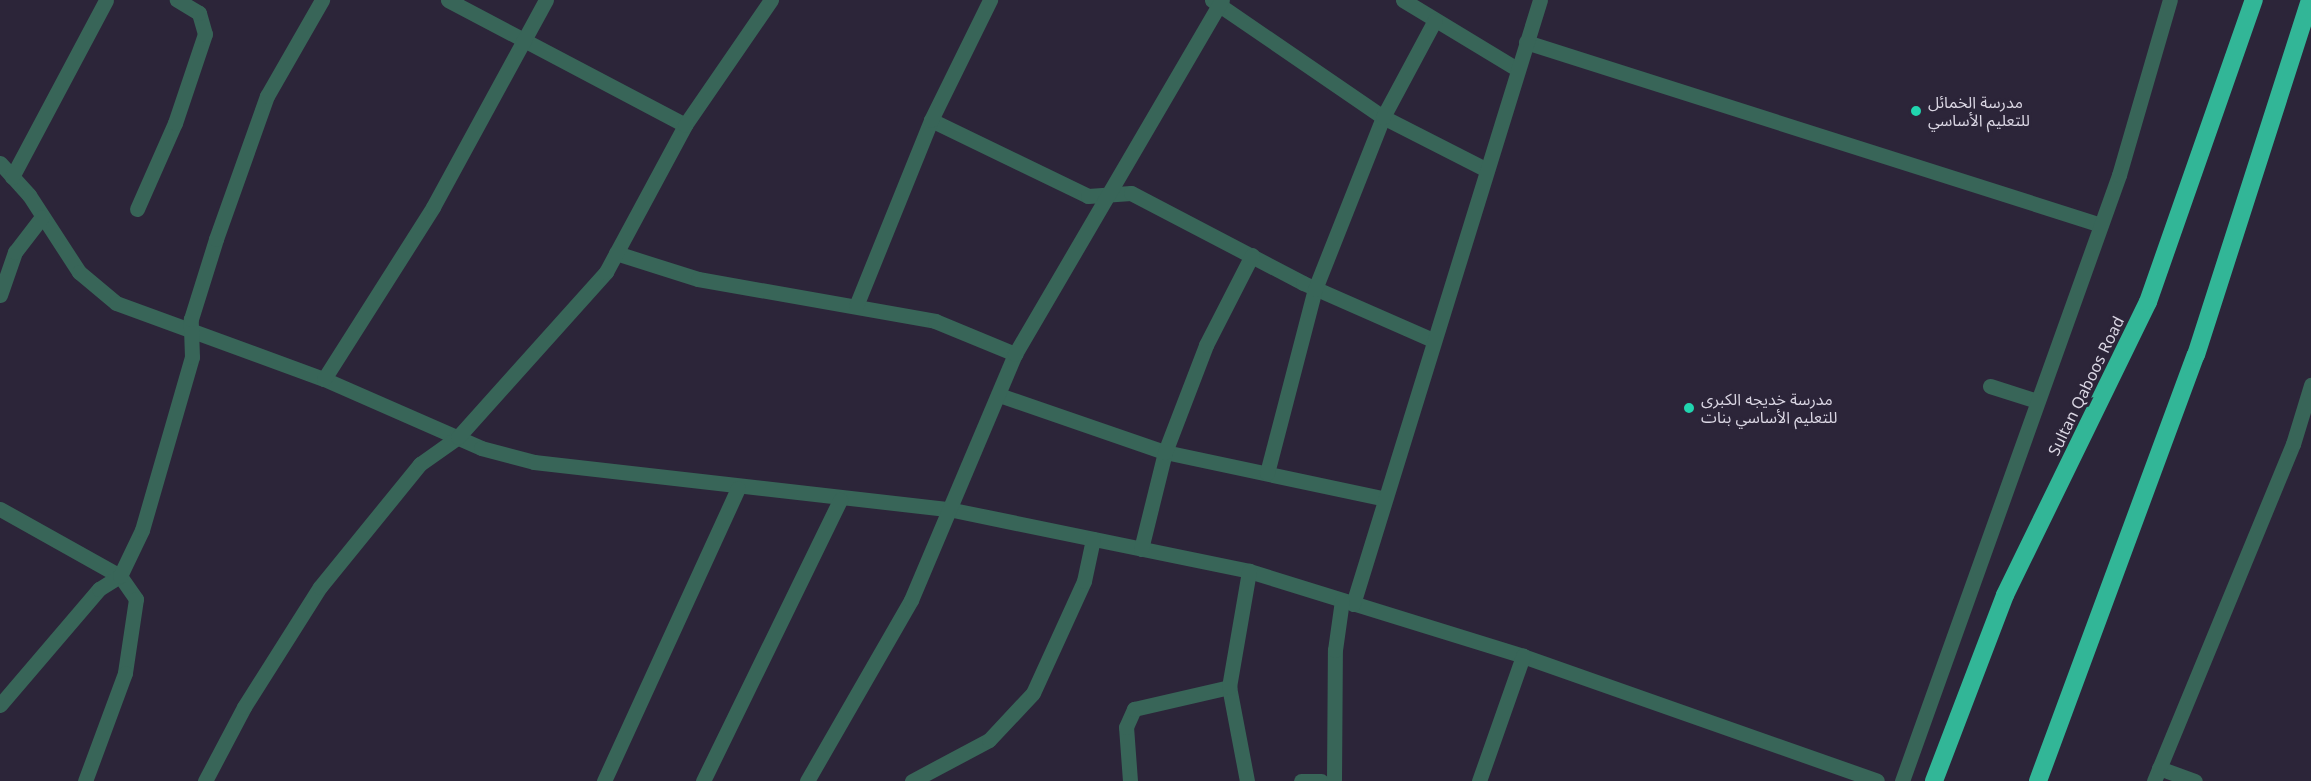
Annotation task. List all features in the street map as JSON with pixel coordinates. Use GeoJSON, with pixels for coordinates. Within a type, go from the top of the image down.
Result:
{"type":"FeatureCollection","features":[{"type":"Feature","properties":{"kind":"highway","name":"Sultan Qaboos Road"},"geometry":{"type":"LineString","coordinates":[[1934,781],[2005,596],[2148,302],[2254,0]]}},
{"type":"Feature","properties":{"kind":"highway"},"geometry":{"type":"LineString","coordinates":[[2038,781],[2196,355],[2310,0]]}},
{"type":"Feature","properties":{"kind":"street"},"geometry":{"type":"LineString","coordinates":[[12,177],[106,0]]}},
{"type":"Feature","properties":{"kind":"street"},"geometry":{"type":"LineString","coordinates":[[137,209],[175,123],[205,34],[199,13],[177,0]]}},
{"type":"Feature","properties":{"kind":"street"},"geometry":{"type":"LineString","coordinates":[[0,705],[99,589],[120,576],[142,530],[192,357],[191,332],[216,239],[267,96],[322,0]]}},
{"type":"Feature","properties":{"kind":"street"},"geometry":{"type":"LineString","coordinates":[[448,0],[526,37],[685,125]]}},
{"type":"Feature","properties":{"kind":"street"},"geometry":{"type":"LineString","coordinates":[[324,380],[433,207],[546,0]]}},
{"type":"Feature","properties":{"kind":"street"},"geometry":{"type":"LineString","coordinates":[[205,781],[244,707],[320,588],[420,464],[458,437],[606,272],[685,125],[771,0]]}},
{"type":"Feature","properties":{"kind":"street"},"geometry":{"type":"LineString","coordinates":[[856,306],[931,120],[990,0]]}},
{"type":"Feature","properties":{"kind":"street"},"geometry":{"type":"LineString","coordinates":[[1403,0],[1517,69]]}},
{"type":"Feature","properties":{"kind":"street"},"geometry":{"type":"LineString","coordinates":[[1334,781],[1335,650],[1347,602],[1540,0]]}},
{"type":"Feature","properties":{"kind":"street"},"geometry":{"type":"LineString","coordinates":[[1902,781],[2101,225],[2170,0]]}},
{"type":"Feature","properties":{"kind":"street"},"geometry":{"type":"LineString","coordinates":[[807,781],[911,600],[953,510],[1015,354],[1218,2],[1383,117],[1485,170]]}},
{"type":"Feature","properties":{"kind":"street"},"geometry":{"type":"LineString","coordinates":[[1267,474],[1315,288],[1383,117],[1435,20]]}},
{"type":"Feature","properties":{"kind":"street"},"geometry":{"type":"LineString","coordinates":[[1526,42],[2101,225]]}},
{"type":"Feature","properties":{"kind":"street"},"geometry":{"type":"LineString","coordinates":[[931,120],[1088,196],[1131,193],[1315,288],[1432,340]]}},
{"type":"Feature","properties":{"kind":"street"},"geometry":{"type":"LineString","coordinates":[[0,163],[42,217],[79,272],[116,303],[324,380],[458,437],[534,462],[840,500],[953,510],[1249,571],[1523,656],[1877,781]]}},
{"type":"Feature","properties":{"kind":"street"},"geometry":{"type":"LineString","coordinates":[[0,295],[15,252],[42,217]]}},
{"type":"Feature","properties":{"kind":"street"},"geometry":{"type":"LineString","coordinates":[[616,253],[698,279],[935,321],[1015,354]]}},
{"type":"Feature","properties":{"kind":"street"},"geometry":{"type":"LineString","coordinates":[[1141,549],[1165,452],[1206,345],[1252,255]]}},
{"type":"Feature","properties":{"kind":"street"},"geometry":{"type":"LineString","coordinates":[[2195,781],[2156,775],[2294,444],[2311,385]]}},
{"type":"Feature","properties":{"kind":"street"},"geometry":{"type":"LineString","coordinates":[[1990,386],[2037,401]]}},
{"type":"Feature","properties":{"kind":"street"},"geometry":{"type":"LineString","coordinates":[[999,395],[1165,452],[1382,498]]}},
{"type":"Feature","properties":{"kind":"street"},"geometry":{"type":"LineString","coordinates":[[604,781],[738,488]]}},
{"type":"Feature","properties":{"kind":"street"},"geometry":{"type":"LineString","coordinates":[[704,781],[840,500]]}},
{"type":"Feature","properties":{"kind":"street"},"geometry":{"type":"LineString","coordinates":[[0,508],[120,576],[133,590],[137,608],[125,673],[85,781]]}},
{"type":"Feature","properties":{"kind":"street"},"geometry":{"type":"LineString","coordinates":[[912,781],[989,740],[1033,693],[1084,581],[1093,539]]}},
{"type":"Feature","properties":{"kind":"street"},"geometry":{"type":"LineString","coordinates":[[1247,781],[1230,687],[1249,571]]}},
{"type":"Feature","properties":{"kind":"street"},"geometry":{"type":"LineString","coordinates":[[1479,781],[1523,656]]}},
{"type":"Feature","properties":{"kind":"street"},"geometry":{"type":"LineString","coordinates":[[1130,781],[1126,727],[1134,709],[1230,687]]}},
{"type":"Feature","properties":{"kind":"street"},"geometry":{"type":"LineString","coordinates":[[1301,781],[1321,781]]}},
{"type":"Feature","properties":{"kind":"place","name":"مدرسة الخمائل للتعليم الأساسي"},"geometry":{"type":"Point","coordinates":[1916,111]}},
{"type":"Feature","properties":{"kind":"place","name":"مدرسة خديجه الكبرى للتعليم الأساسي بنات"},"geometry":{"type":"Point","coordinates":[1689,408]}}]}
